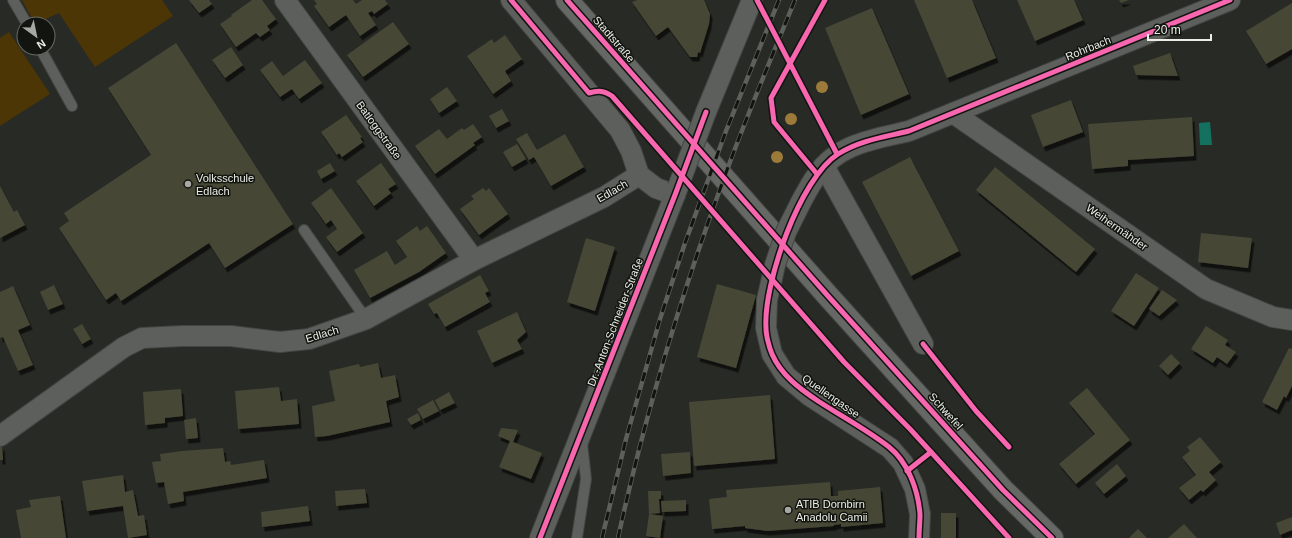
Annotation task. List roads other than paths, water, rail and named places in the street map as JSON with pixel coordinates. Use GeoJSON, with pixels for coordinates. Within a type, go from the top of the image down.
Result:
{"type":"FeatureCollection","features":[{"type":"Feature","properties":{"kind":"main road","name":"Stadtstraße"},"geometry":{"type":"LineString","coordinates":[[567,0],[828,296]]}},
{"type":"Feature","properties":{"kind":"main road","name":"Schwefel"},"geometry":{"type":"LineString","coordinates":[[828,296],[1003,490],[1052,538]]}},
{"type":"Feature","properties":{"kind":"street","name":"Batloggstraße"},"geometry":{"type":"LineString","coordinates":[[285,0],[382,136],[426,192],[474,260]]}},
{"type":"Feature","properties":{"kind":"street"},"geometry":{"type":"LineString","coordinates":[[511,0],[620,130],[631,151],[639,175],[656,188],[677,191]]}},
{"type":"Feature","properties":{"kind":"street","name":"Rohrbach"},"geometry":{"type":"LineString","coordinates":[[953,113],[1230,0]]}},
{"type":"Feature","properties":{"kind":"street","name":"Dr.-Anton-Schneider-Straße"},"geometry":{"type":"LineString","coordinates":[[540,538],[677,191],[748,2]]}},
{"type":"Feature","properties":{"kind":"street","name":"Quellengasse"},"geometry":{"type":"LineString","coordinates":[[919,538],[920,514],[915,489],[903,463],[890,448],[810,396],[786,376],[772,354],[766,328],[768,300],[775,265],[786,232],[817,174],[824,166],[837,154],[864,141],[910,131],[953,113]]}},
{"type":"Feature","properties":{"kind":"street","name":"Weihermähder"},"geometry":{"type":"LineString","coordinates":[[953,113],[1206,289],[1273,317],[1292,320]]}},
{"type":"Feature","properties":{"kind":"street"},"geometry":{"type":"LineString","coordinates":[[824,166],[923,344]]}},
{"type":"Feature","properties":{"kind":"street","name":"Edlach"},"geometry":{"type":"LineString","coordinates":[[0,436],[124,346],[142,338],[231,336],[280,342],[309,339],[366,319],[474,260],[604,196],[639,175]]}},
{"type":"Feature","properties":{"kind":"lane"},"geometry":{"type":"LineString","coordinates":[[13,0],[22,16]]}},
{"type":"Feature","properties":{"kind":"lane"},"geometry":{"type":"LineString","coordinates":[[44,56],[72,106]]}},
{"type":"Feature","properties":{"kind":"lane"},"geometry":{"type":"LineString","coordinates":[[304,230],[366,319]]}},
{"type":"Feature","properties":{"kind":"lane"},"geometry":{"type":"LineString","coordinates":[[577,538],[586,479],[581,435]]}},
{"type":"Feature","properties":{"kind":"railway"},"geometry":{"type":"LineString","coordinates":[[602,538],[626,439],[660,319],[685,243],[726,131],[779,0]]}},
{"type":"Feature","properties":{"kind":"railway"},"geometry":{"type":"LineString","coordinates":[[618,538],[641,443],[667,348],[697,255],[738,142],[795,0]]}},
{"type":"Feature","properties":{"kind":"place","name":"Volksschule Edlach"},"geometry":{"type":"Point","coordinates":[188,184]}},
{"type":"Feature","properties":{"kind":"place","name":"ATIB Dornbirn Anadolu Camii"},"geometry":{"type":"Point","coordinates":[788,510]}}]}
